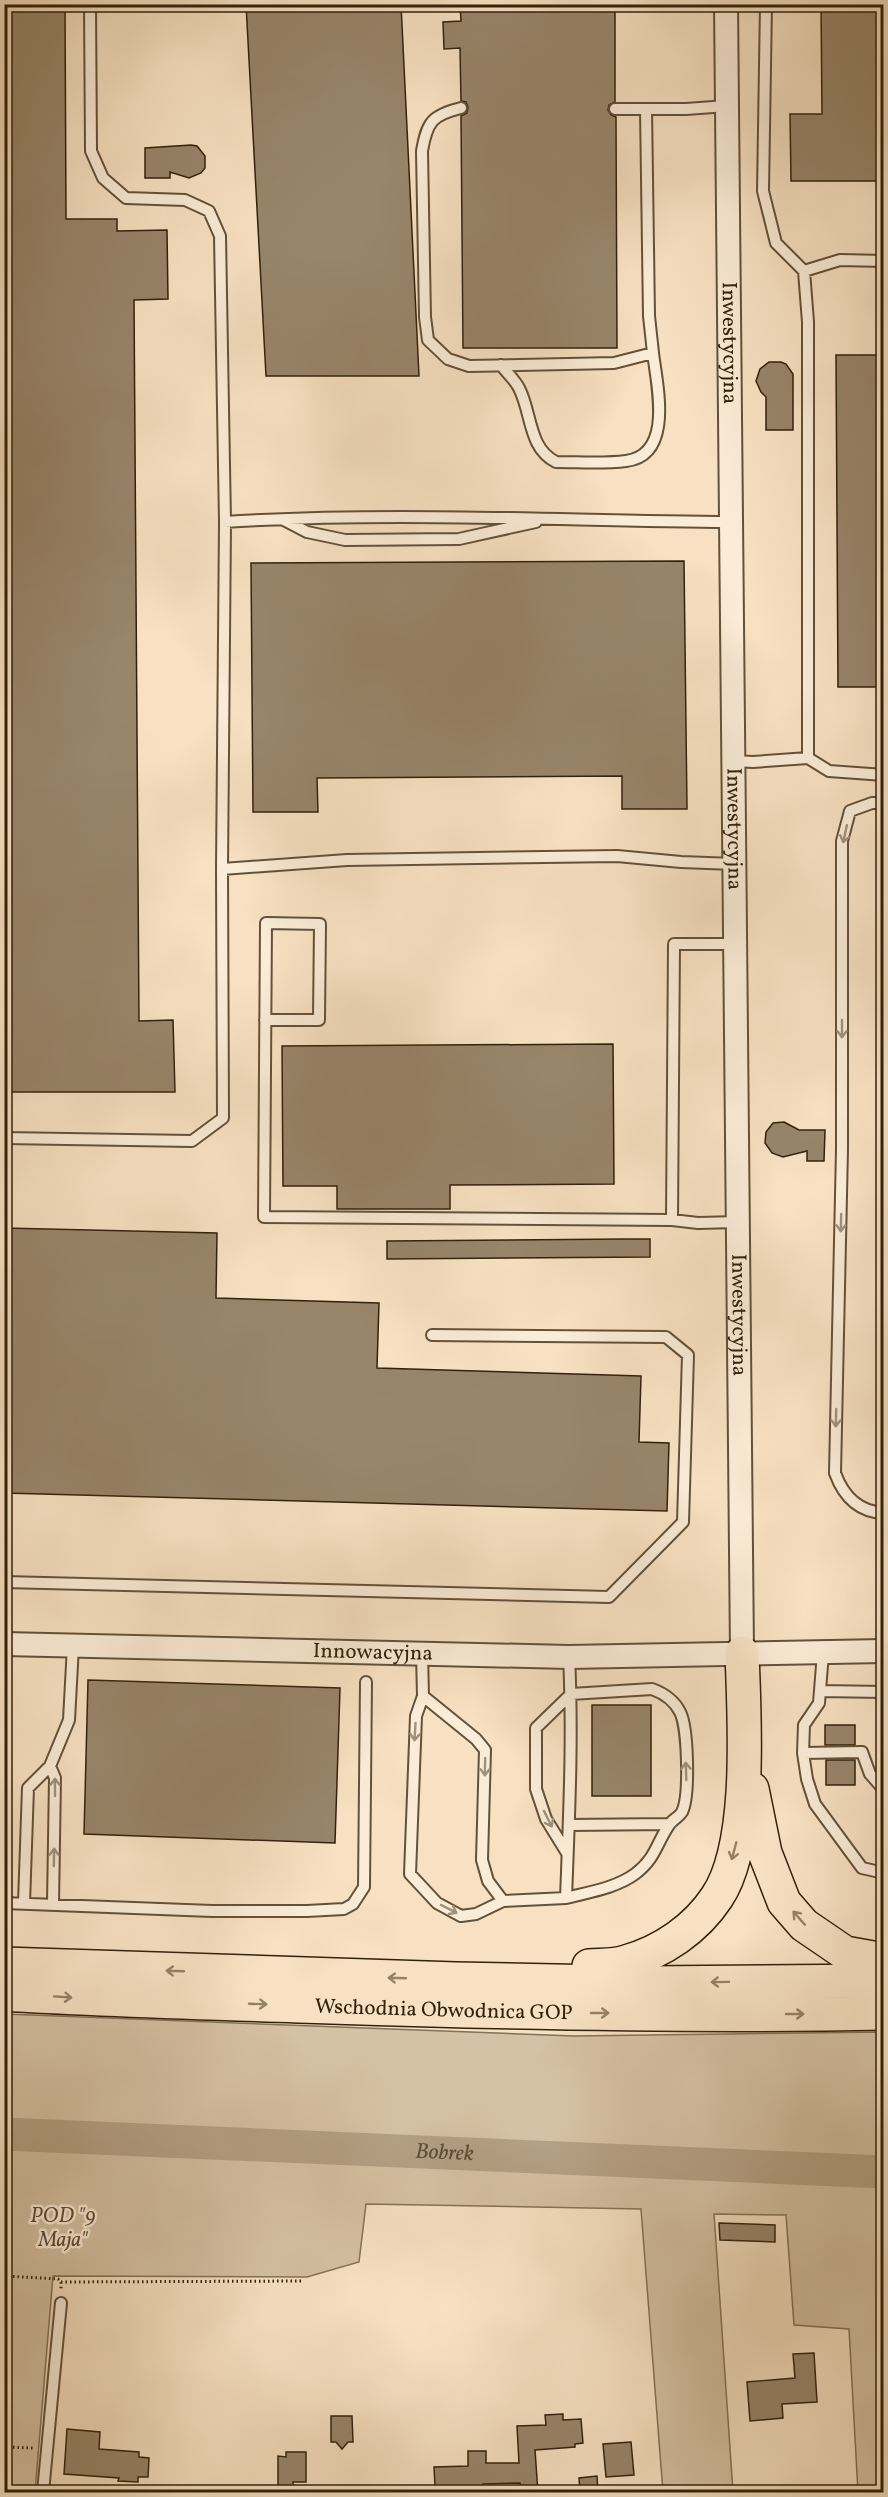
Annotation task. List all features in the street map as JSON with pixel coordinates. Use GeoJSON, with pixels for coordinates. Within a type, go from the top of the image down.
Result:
{"type":"FeatureCollection","features":[{"type":"Feature","properties":{"kind":"highway"},"geometry":{"type":"LineString","coordinates":[[456,1979],[624,1963],[656,1951],[678,1938],[718,1896],[729,1869],[736,1842],[745,1752],[742,1653]]}},
{"type":"Feature","properties":{"kind":"highway"},"geometry":{"type":"LineString","coordinates":[[745,1752],[765,1853],[784,1902],[804,1925],[845,1953],[884,1960]]}},
{"type":"Feature","properties":{"kind":"highway","name":"Wschodnia Obwodnica GOP"},"geometry":{"type":"LineString","coordinates":[[4,1964],[649,1983],[884,1981]]}},
{"type":"Feature","properties":{"kind":"highway","name":"Wschodnia Obwodnica GOP"},"geometry":{"type":"LineString","coordinates":[[4,1994],[502,2012],[798,2015],[884,2013]]}},
{"type":"Feature","properties":{"kind":"street","name":"Inwestycyjna"},"geometry":{"type":"LineString","coordinates":[[726,4],[742,1653]]}},
{"type":"Feature","properties":{"kind":"street","name":"Innowacyjna"},"geometry":{"type":"LineString","coordinates":[[4,1644],[569,1657],[884,1651]]}},
{"type":"Feature","properties":{"kind":"lane"},"geometry":{"type":"LineString","coordinates":[[4,1138],[192,1141],[223,1118],[222,869],[225,522],[220,236],[209,211],[185,200],[126,198],[103,178],[91,151],[90,4]]}},
{"type":"Feature","properties":{"kind":"lane"},"geometry":{"type":"LineString","coordinates":[[766,4],[763,191],[776,243],[804,271],[808,322],[807,758]]}},
{"type":"Feature","properties":{"kind":"lane"},"geometry":{"type":"LineString","coordinates":[[615,109],[686,110],[727,106]]}},
{"type":"Feature","properties":{"kind":"lane"},"geometry":{"type":"LineString","coordinates":[[461,108],[441,113],[425,130],[422,152],[425,316],[428,340],[448,359],[469,366],[614,363],[653,353]]}},
{"type":"Feature","properties":{"kind":"lane"},"geometry":{"type":"LineString","coordinates":[[501,365],[519,388],[536,440],[547,458],[556,462],[628,461],[641,456],[651,448],[656,439],[659,414],[649,316],[646,109]]}},
{"type":"Feature","properties":{"kind":"lane"},"geometry":{"type":"LineString","coordinates":[[804,271],[840,260],[884,261]]}},
{"type":"Feature","properties":{"kind":"lane"},"geometry":{"type":"LineString","coordinates":[[225,522],[281,518],[495,516],[730,522]]}},
{"type":"Feature","properties":{"kind":"lane"},"geometry":{"type":"LineString","coordinates":[[281,518],[307,532],[345,540],[459,539],[551,518]]}},
{"type":"Feature","properties":{"kind":"lane"},"geometry":{"type":"LineString","coordinates":[[733,761],[753,762],[807,758],[829,771],[884,775]]}},
{"type":"Feature","properties":{"kind":"lane"},"geometry":{"type":"LineString","coordinates":[[884,803],[872,803],[850,811],[842,842],[842,1149],[835,1473],[841,1490],[859,1508],[884,1513]]}},
{"type":"Feature","properties":{"kind":"lane"},"geometry":{"type":"LineString","coordinates":[[222,869],[347,860],[617,856],[734,864]]}},
{"type":"Feature","properties":{"kind":"lane"},"geometry":{"type":"LineString","coordinates":[[265,1020],[319,1020],[320,924],[266,923],[265,1020],[264,1217],[738,1222]]}},
{"type":"Feature","properties":{"kind":"lane"},"geometry":{"type":"LineString","coordinates":[[672,1220],[674,944],[735,944]]}},
{"type":"Feature","properties":{"kind":"lane"},"geometry":{"type":"LineString","coordinates":[[4,1582],[609,1598],[683,1521],[688,1355],[666,1337],[432,1335]]}},
{"type":"Feature","properties":{"kind":"lane"},"geometry":{"type":"LineString","coordinates":[[24,1904],[28,1788],[50,1766],[69,1720],[73,1646]]}},
{"type":"Feature","properties":{"kind":"lane"},"geometry":{"type":"LineString","coordinates":[[823,1653],[819,1703],[804,1725],[803,1753],[807,1779],[815,1804],[862,1868],[884,1873]]}},
{"type":"Feature","properties":{"kind":"lane"},"geometry":{"type":"LineString","coordinates":[[422,1654],[423,1696],[416,1716],[411,1874],[437,1903],[461,1916],[476,1914],[503,1901],[566,1898],[609,1887],[635,1874],[656,1853],[669,1824],[682,1812],[687,1784],[685,1730],[680,1712],[664,1693],[652,1689],[571,1694],[536,1728],[536,1789],[546,1819],[567,1853]]}},
{"type":"Feature","properties":{"kind":"lane"},"geometry":{"type":"LineString","coordinates":[[566,1898],[571,1694],[569,1657]]}},
{"type":"Feature","properties":{"kind":"lane"},"geometry":{"type":"LineString","coordinates":[[4,1903],[212,1911],[307,1911],[344,1909],[353,1904],[364,1887],[366,1682]]}},
{"type":"Feature","properties":{"kind":"lane"},"geometry":{"type":"LineString","coordinates":[[821,1691],[884,1692]]}},
{"type":"Feature","properties":{"kind":"lane"},"geometry":{"type":"LineString","coordinates":[[423,1696],[476,1739],[485,1750],[482,1860],[488,1881],[503,1901]]}},
{"type":"Feature","properties":{"kind":"lane"},"geometry":{"type":"LineString","coordinates":[[803,1753],[862,1752],[870,1774],[884,1790]]}},
{"type":"Feature","properties":{"kind":"lane"},"geometry":{"type":"LineString","coordinates":[[50,1766],[55,1778],[53,1904]]}},
{"type":"Feature","properties":{"kind":"lane"},"geometry":{"type":"LineString","coordinates":[[569,1825],[669,1824]]}},
{"type":"Feature","properties":{"kind":"lane"},"geometry":{"type":"LineString","coordinates":[[43,2493],[61,2303]]}},
{"type":"Feature","properties":{"kind":"path"},"geometry":{"type":"LineString","coordinates":[[4,2277],[52,2278],[61,2282],[303,2281]]}},
{"type":"Feature","properties":{"kind":"path"},"geometry":{"type":"LineString","coordinates":[[61,2282],[61,2303]]}},
{"type":"Feature","properties":{"kind":"path"},"geometry":{"type":"LineString","coordinates":[[4,2447],[47,2449]]}},
{"type":"Feature","properties":{"kind":"green space","name":"POD \"9 Maja\""},"geometry":{"type":"Polygon","coordinates":[[[5,2014],[574,2036],[883,2032],[883,2492],[858,2492],[849,2329],[794,2325],[786,2215],[714,2214],[733,2492],[663,2492],[641,2209],[366,2204],[359,2262],[307,2277],[53,2276],[35,2492],[5,2492],[5,2014]]]}},
{"type":"Feature","properties":{"kind":"building"},"geometry":{"type":"Polygon","coordinates":[[[4,4],[65,4],[66,219],[117,219],[117,231],[167,230],[168,299],[134,300],[139,1021],[173,1020],[175,1092],[4,1092],[4,4]]]}},
{"type":"Feature","properties":{"kind":"building"},"geometry":{"type":"Polygon","coordinates":[[[246,4],[401,4],[419,376],[266,376],[246,4]]]}},
{"type":"Feature","properties":{"kind":"building"},"geometry":{"type":"Polygon","coordinates":[[[460,4],[615,4],[615,102],[609,105],[608,110],[616,117],[617,348],[463,348],[461,116],[467,113],[468,107],[466,102],[461,101],[460,48],[444,49],[443,22],[461,21],[460,4]]]}},
{"type":"Feature","properties":{"kind":"building"},"geometry":{"type":"Polygon","coordinates":[[[821,4],[884,4],[884,181],[791,181],[790,114],[822,114],[821,4]]]}},
{"type":"Feature","properties":{"kind":"building"},"geometry":{"type":"Polygon","coordinates":[[[197,146],[205,156],[205,168],[201,173],[189,178],[170,172],[170,178],[145,178],[145,148],[197,146]]]}},
{"type":"Feature","properties":{"kind":"building"},"geometry":{"type":"Polygon","coordinates":[[[836,355],[884,355],[884,687],[838,687],[836,355]]]}},
{"type":"Feature","properties":{"kind":"building"},"geometry":{"type":"Polygon","coordinates":[[[769,362],[786,364],[793,374],[793,430],[766,430],[766,397],[756,381],[760,369],[769,362]]]}},
{"type":"Feature","properties":{"kind":"building"},"geometry":{"type":"Polygon","coordinates":[[[684,561],[687,809],[622,809],[622,776],[317,778],[318,812],[253,812],[251,563],[684,561]]]}},
{"type":"Feature","properties":{"kind":"building"},"geometry":{"type":"Polygon","coordinates":[[[613,1044],[614,1184],[450,1185],[450,1209],[337,1209],[337,1186],[283,1186],[282,1046],[613,1044]]]}},
{"type":"Feature","properties":{"kind":"building"},"geometry":{"type":"Polygon","coordinates":[[[784,1122],[799,1130],[825,1130],[824,1161],[807,1161],[807,1151],[783,1157],[772,1153],[765,1143],[766,1132],[773,1123],[784,1122]]]}},
{"type":"Feature","properties":{"kind":"building"},"geometry":{"type":"Polygon","coordinates":[[[4,1228],[217,1233],[216,1298],[379,1303],[377,1368],[641,1376],[639,1442],[669,1443],[667,1511],[4,1493],[4,1228]]]}},
{"type":"Feature","properties":{"kind":"building"},"geometry":{"type":"Polygon","coordinates":[[[650,1239],[650,1257],[387,1259],[387,1241],[650,1239]]]}},
{"type":"Feature","properties":{"kind":"building"},"geometry":{"type":"Polygon","coordinates":[[[88,1680],[340,1688],[335,1843],[84,1834],[88,1680]]]}},
{"type":"Feature","properties":{"kind":"building"},"geometry":{"type":"Polygon","coordinates":[[[592,1705],[651,1705],[651,1796],[592,1796],[592,1705]]]}},
{"type":"Feature","properties":{"kind":"building"},"geometry":{"type":"Polygon","coordinates":[[[825,1725],[855,1725],[855,1745],[825,1745],[825,1725]]]}},
{"type":"Feature","properties":{"kind":"building"},"geometry":{"type":"Polygon","coordinates":[[[826,1760],[855,1760],[855,1785],[826,1785],[826,1760]]]}},
{"type":"Feature","properties":{"kind":"building"},"geometry":{"type":"Polygon","coordinates":[[[719,2223],[775,2225],[775,2242],[720,2240],[719,2223]]]}},
{"type":"Feature","properties":{"kind":"building"},"geometry":{"type":"Polygon","coordinates":[[[814,2353],[817,2402],[782,2404],[783,2418],[750,2421],[747,2382],[795,2378],[793,2354],[814,2353]]]}},
{"type":"Feature","properties":{"kind":"building"},"geometry":{"type":"Polygon","coordinates":[[[563,2414],[563,2420],[581,2419],[583,2443],[575,2444],[575,2447],[535,2450],[538,2493],[521,2493],[520,2483],[483,2484],[483,2488],[435,2486],[434,2467],[468,2466],[468,2451],[486,2451],[486,2463],[519,2463],[517,2426],[546,2425],[545,2415],[563,2414]]]}},
{"type":"Feature","properties":{"kind":"building"},"geometry":{"type":"Polygon","coordinates":[[[331,2416],[352,2416],[353,2442],[348,2442],[342,2449],[336,2442],[331,2442],[331,2416]]]}},
{"type":"Feature","properties":{"kind":"building"},"geometry":{"type":"Polygon","coordinates":[[[67,2429],[100,2432],[99,2449],[139,2452],[139,2457],[149,2458],[148,2477],[138,2477],[138,2482],[118,2481],[119,2478],[64,2474],[67,2429]]]}},
{"type":"Feature","properties":{"kind":"building"},"geometry":{"type":"Polygon","coordinates":[[[631,2442],[634,2475],[606,2477],[603,2444],[631,2442]]]}},
{"type":"Feature","properties":{"kind":"building"},"geometry":{"type":"Polygon","coordinates":[[[286,2452],[306,2452],[306,2482],[293,2482],[294,2493],[278,2493],[278,2456],[286,2457],[286,2452]]]}},
{"type":"Feature","properties":{"kind":"building"},"geometry":{"type":"Polygon","coordinates":[[[597,2476],[598,2493],[580,2493],[579,2478],[597,2476]]]}},
{"type":"Feature","properties":{"kind":"waterway","name":"Bobrek"},"geometry":{"type":"LineString","coordinates":[[4,2134],[884,2172]]}}]}
